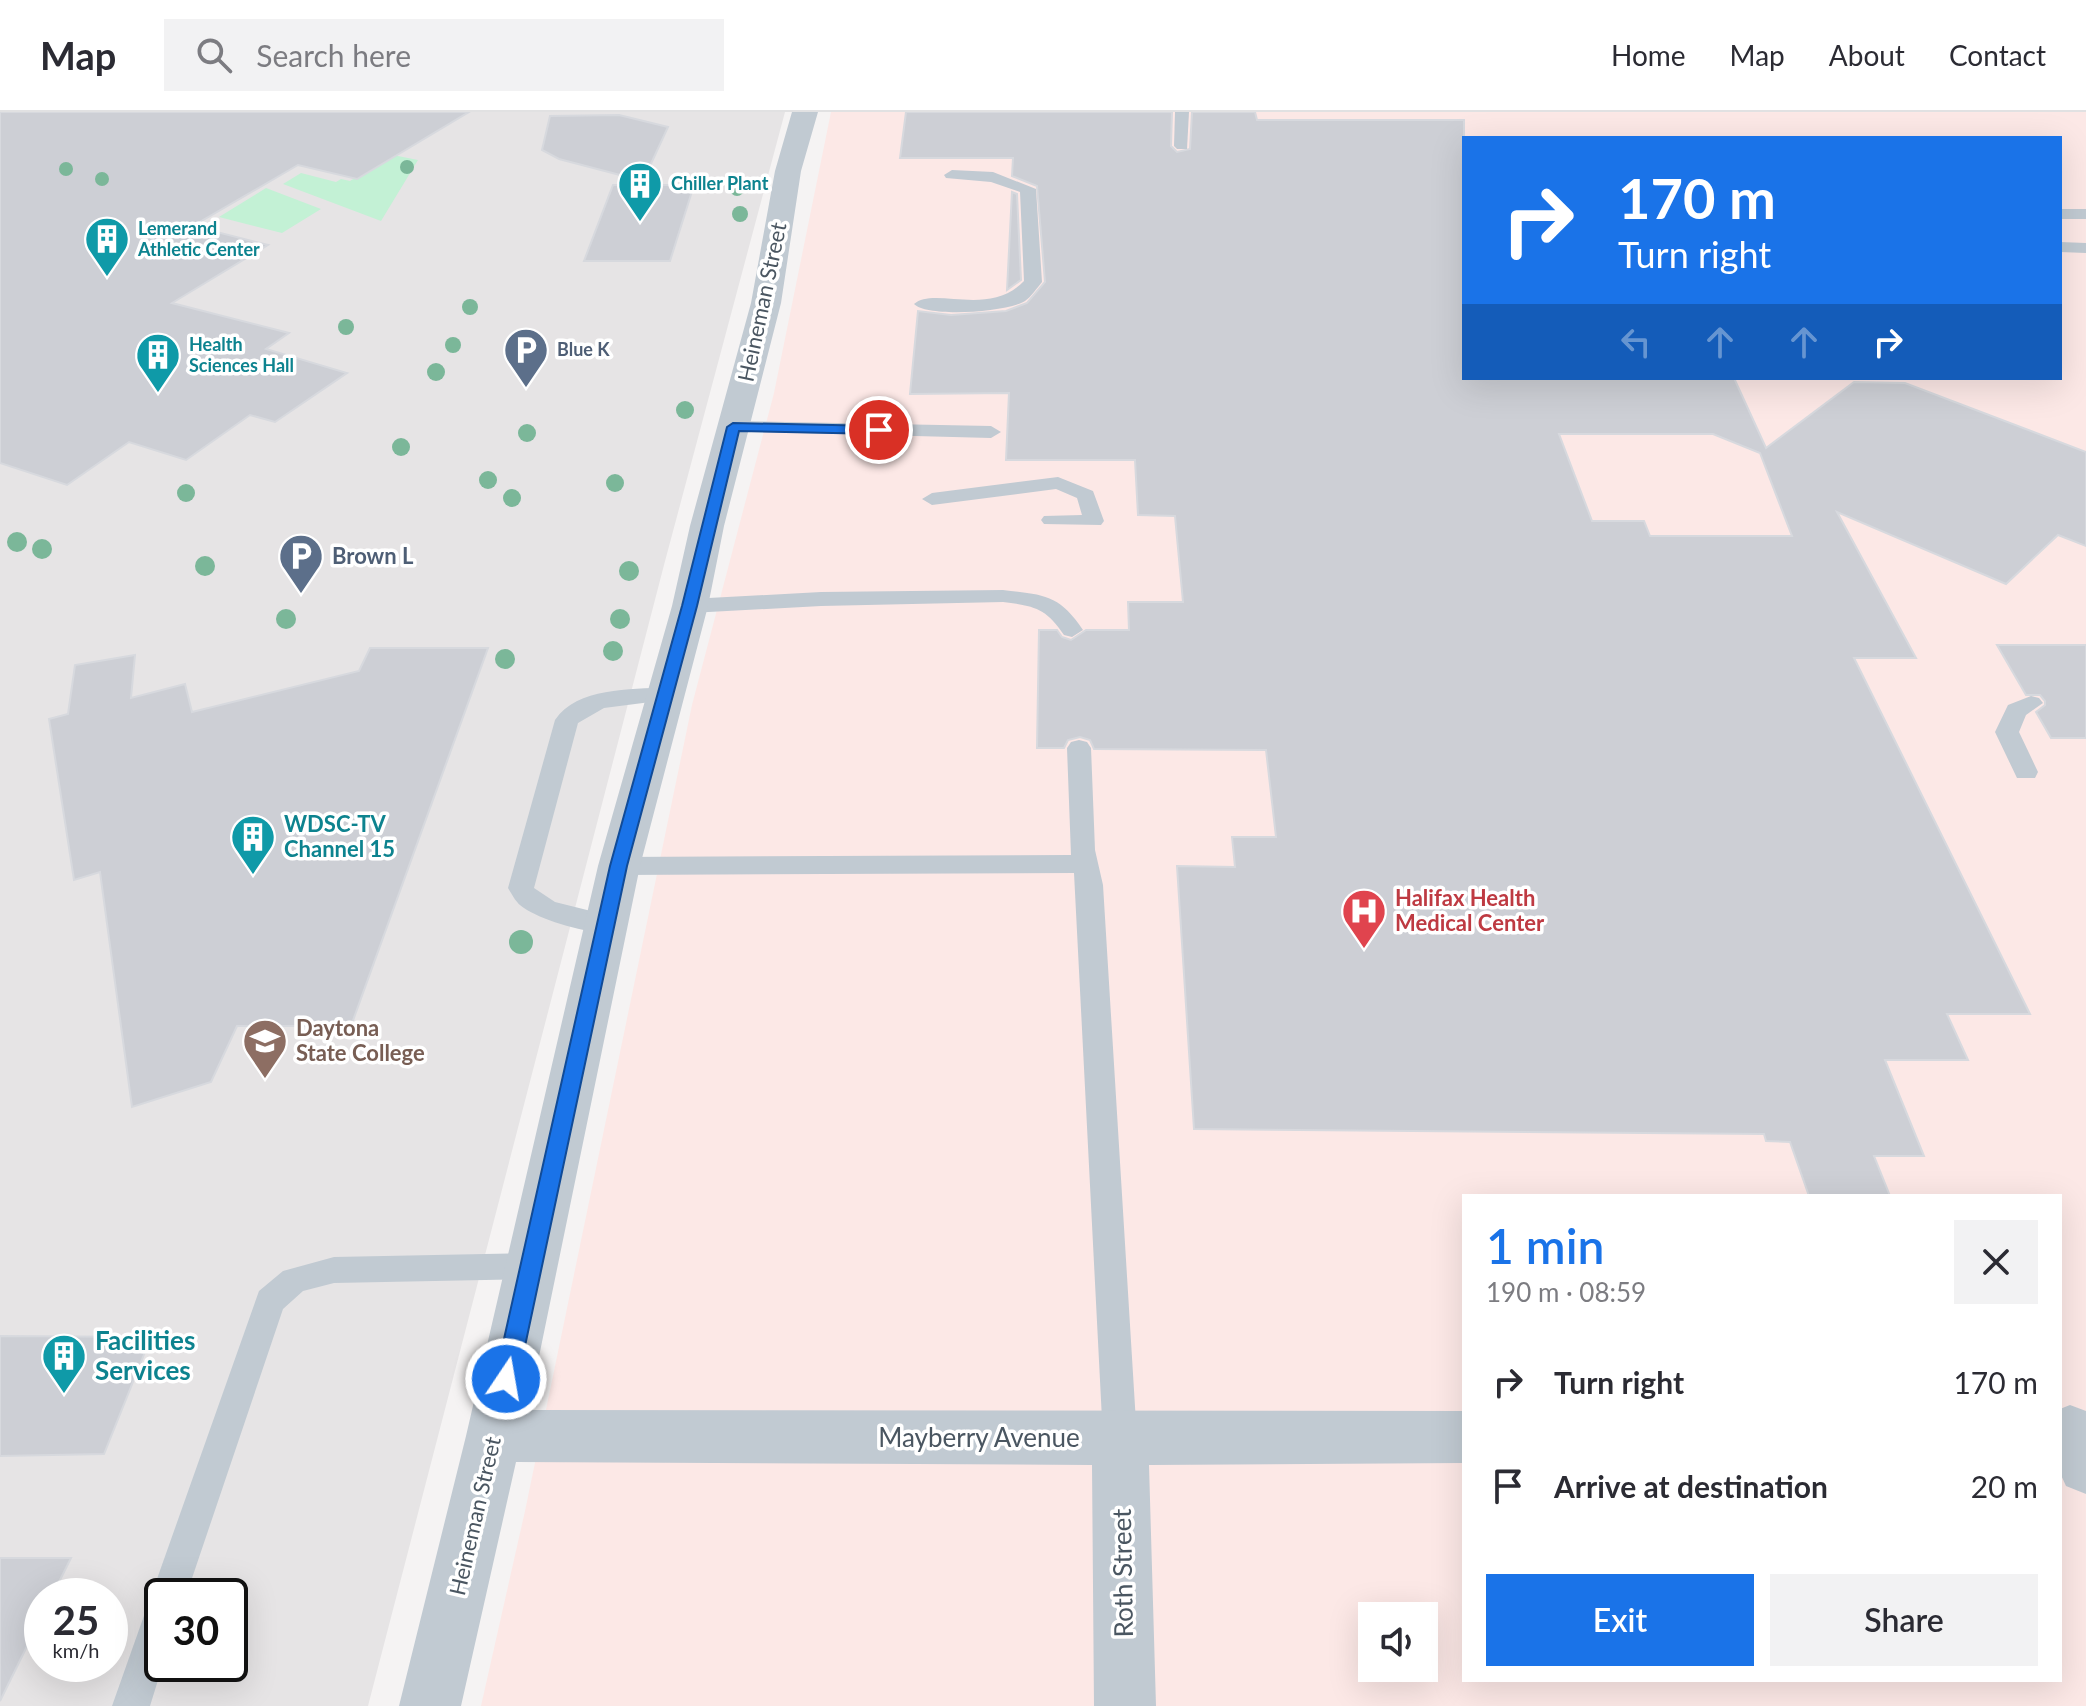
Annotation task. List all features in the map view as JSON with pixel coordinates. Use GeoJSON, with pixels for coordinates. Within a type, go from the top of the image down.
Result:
{"type":"FeatureCollection","features":[{"type":"Feature","properties":{"kind":"street","name":"Heineman Street"},"geometry":{"type":"LineString","coordinates":[[430,1706],[494,1436],[619,866],[690,606],[766,303],[788,171],[805,112]]}},
{"type":"Feature","properties":{"kind":"street","name":"Mayberry Avenue"},"geometry":{"type":"LineString","coordinates":[[494,1436],[1462,1437]]}},
{"type":"Feature","properties":{"kind":"street","name":"Roth Street"},"geometry":{"type":"LineString","coordinates":[[1120,1439],[1125,1706]]}},
{"type":"Feature","properties":{"kind":"lane"},"geometry":{"type":"LineString","coordinates":[[1182,112],[1182,146]]}},
{"type":"Feature","properties":{"kind":"lane"},"geometry":{"type":"LineString","coordinates":[[923,304],[977,307],[1018,298],[1033,282],[1028,189],[993,177],[952,175]]}},
{"type":"Feature","properties":{"kind":"lane"},"geometry":{"type":"LineString","coordinates":[[2062,214],[2086,214]]}},
{"type":"Feature","properties":{"kind":"lane"},"geometry":{"type":"LineString","coordinates":[[2062,247],[2086,248]]}},
{"type":"Feature","properties":{"kind":"lane"},"geometry":{"type":"LineString","coordinates":[[733,427],[991,432]]}},
{"type":"Feature","properties":{"kind":"lane"},"geometry":{"type":"LineString","coordinates":[[932,499],[1058,483],[1086,495],[1094,521],[1051,520]]}},
{"type":"Feature","properties":{"kind":"lane"},"geometry":{"type":"LineString","coordinates":[[690,606],[830,598],[1003,596],[1034,600],[1059,611],[1072,630]]}},
{"type":"Feature","properties":{"kind":"lane"},"geometry":{"type":"LineString","coordinates":[[606,924],[538,906],[524,897],[521,888],[567,720],[575,710],[589,704],[666,694]]}},
{"type":"Feature","properties":{"kind":"lane"},"geometry":{"type":"LineString","coordinates":[[2026,772],[2007,732],[2016,710],[2031,703]]}},
{"type":"Feature","properties":{"kind":"lane"},"geometry":{"type":"LineString","coordinates":[[1079,748],[1085,864],[1090,885],[1120,1439]]}},
{"type":"Feature","properties":{"kind":"lane"},"geometry":{"type":"LineString","coordinates":[[619,866],[1085,864]]}},
{"type":"Feature","properties":{"kind":"lane"},"geometry":{"type":"LineString","coordinates":[[174,1578],[256,1335],[270,1301],[294,1280],[334,1270],[531,1266]]}},
{"type":"Feature","properties":{"kind":"lane"},"geometry":{"type":"LineString","coordinates":[[131,1706],[144,1667]]}},
{"type":"Feature","properties":{"kind":"shaded area","name":"Daytona State College"},"geometry":{"type":"Polygon","coordinates":[[[0,112],[785,112],[664,565],[368,1706],[0,1706],[0,112]]]}},
{"type":"Feature","properties":{"kind":"shaded area","name":"Halifax Health Medical Center"},"geometry":{"type":"Polygon","coordinates":[[[831,112],[2086,112],[2086,1706],[481,1706],[525,1511],[692,705],[774,393],[831,112]]]}},
{"type":"Feature","properties":{"kind":"green space"},"geometry":{"type":"Polygon","coordinates":[[[393,155],[418,160],[381,221],[283,184],[301,173],[336,182],[341,179],[350,181],[393,155]]]}},
{"type":"Feature","properties":{"kind":"green space"},"geometry":{"type":"Polygon","coordinates":[[[266,188],[321,209],[282,233],[219,217],[266,188]]]}},
{"type":"Feature","properties":{"kind":"building"},"geometry":{"type":"Polygon","coordinates":[[[0,112],[469,112],[357,179],[298,165],[193,226],[268,245],[172,303],[289,333],[266,349],[347,373],[275,422],[250,415],[186,460],[129,442],[67,485],[0,463],[0,112]]]}},
{"type":"Feature","properties":{"kind":"building","name":"Halifax Health Medical Center"},"geometry":{"type":"Polygon","coordinates":[[[906,112],[1172,112],[1171,146],[1177,152],[1190,149],[1192,112],[1255,112],[1257,120],[1464,120],[1462,380],[1735,380],[1766,448],[1854,382],[1905,383],[2086,452],[2086,546],[2058,535],[2006,584],[1837,512],[1916,658],[1854,658],[2030,1014],[1947,1014],[1968,1060],[1885,1060],[1924,1156],[1874,1156],[1889,1194],[1808,1194],[1790,1142],[1766,1141],[1764,1134],[1194,1129],[1177,866],[1235,867],[1232,837],[1276,837],[1266,750],[1094,749],[1090,740],[1080,737],[1068,740],[1064,748],[1037,748],[1039,630],[1057,630],[1062,637],[1071,640],[1086,630],[1129,630],[1128,602],[1183,602],[1175,516],[1138,515],[1135,460],[1006,460],[1009,393],[910,394],[918,311],[951,315],[1006,311],[1027,303],[1045,282],[1037,186],[1012,176],[1013,158],[900,158],[906,112]],[[1559,434],[1592,521],[1644,521],[1650,536],[1792,536],[1760,453],[1713,434],[1559,434]]]}},
{"type":"Feature","properties":{"kind":"building"},"geometry":{"type":"Polygon","coordinates":[[[619,115],[668,127],[643,181],[559,159],[542,150],[550,116],[619,115]]]}},
{"type":"Feature","properties":{"kind":"building","name":"Chiller Plant"},"geometry":{"type":"Polygon","coordinates":[[[613,185],[694,185],[670,261],[584,261],[613,185]]]}},
{"type":"Feature","properties":{"kind":"building"},"geometry":{"type":"Polygon","coordinates":[[[1012,192],[1017,194],[1021,280],[1007,290],[1012,192]]]}},
{"type":"Feature","properties":{"kind":"building"},"geometry":{"type":"Polygon","coordinates":[[[1997,645],[2086,645],[2086,738],[2051,738],[2036,712],[2045,705],[2045,701],[2040,695],[2026,695],[1997,645]]]}},
{"type":"Feature","properties":{"kind":"building","name":"WDSC-TV Channel 15"},"geometry":{"type":"Polygon","coordinates":[[[370,648],[488,648],[351,1026],[237,1026],[211,1082],[132,1107],[100,872],[74,880],[49,719],[68,714],[75,665],[135,655],[131,698],[185,684],[192,712],[359,671],[370,648]]]}},
{"type":"Feature","properties":{"kind":"building","name":"Facilities Services"},"geometry":{"type":"Polygon","coordinates":[[[0,1336],[151,1337],[104,1454],[0,1456],[0,1336]]]}},
{"type":"Feature","properties":{"kind":"building"},"geometry":{"type":"Polygon","coordinates":[[[0,1558],[71,1558],[61,1578],[24,1578],[24,1652],[0,1701],[0,1558]]]}},
{"type":"Feature","properties":{"kind":"place","name":"Chiller Plant"},"geometry":{"type":"Point","coordinates":[640,223]}},
{"type":"Feature","properties":{"kind":"place","name":"Lemerand Athletic Center"},"geometry":{"type":"Point","coordinates":[107,278]}},
{"type":"Feature","properties":{"kind":"place","name":"Blue K"},"geometry":{"type":"Point","coordinates":[526,389]}},
{"type":"Feature","properties":{"kind":"place","name":"Health Sciences Hall"},"geometry":{"type":"Point","coordinates":[158,394]}},
{"type":"Feature","properties":{"kind":"place","name":"Brown L"},"geometry":{"type":"Point","coordinates":[301,595]}},
{"type":"Feature","properties":{"kind":"place","name":"WDSC-TV Channel 15"},"geometry":{"type":"Point","coordinates":[253,876]}},
{"type":"Feature","properties":{"kind":"place","name":"Halifax Health Medical Center"},"geometry":{"type":"Point","coordinates":[1364,950]}},
{"type":"Feature","properties":{"kind":"place","name":"Daytona State College"},"geometry":{"type":"Point","coordinates":[265,1080]}},
{"type":"Feature","properties":{"kind":"place","name":"Facilities Services"},"geometry":{"type":"Point","coordinates":[64,1395]}},
{"type":"Feature","properties":{"kind":"route"},"geometry":{"type":"LineString","coordinates":[[506,1379],[619,866],[690,606],[733,427],[879,430]]}}]}
